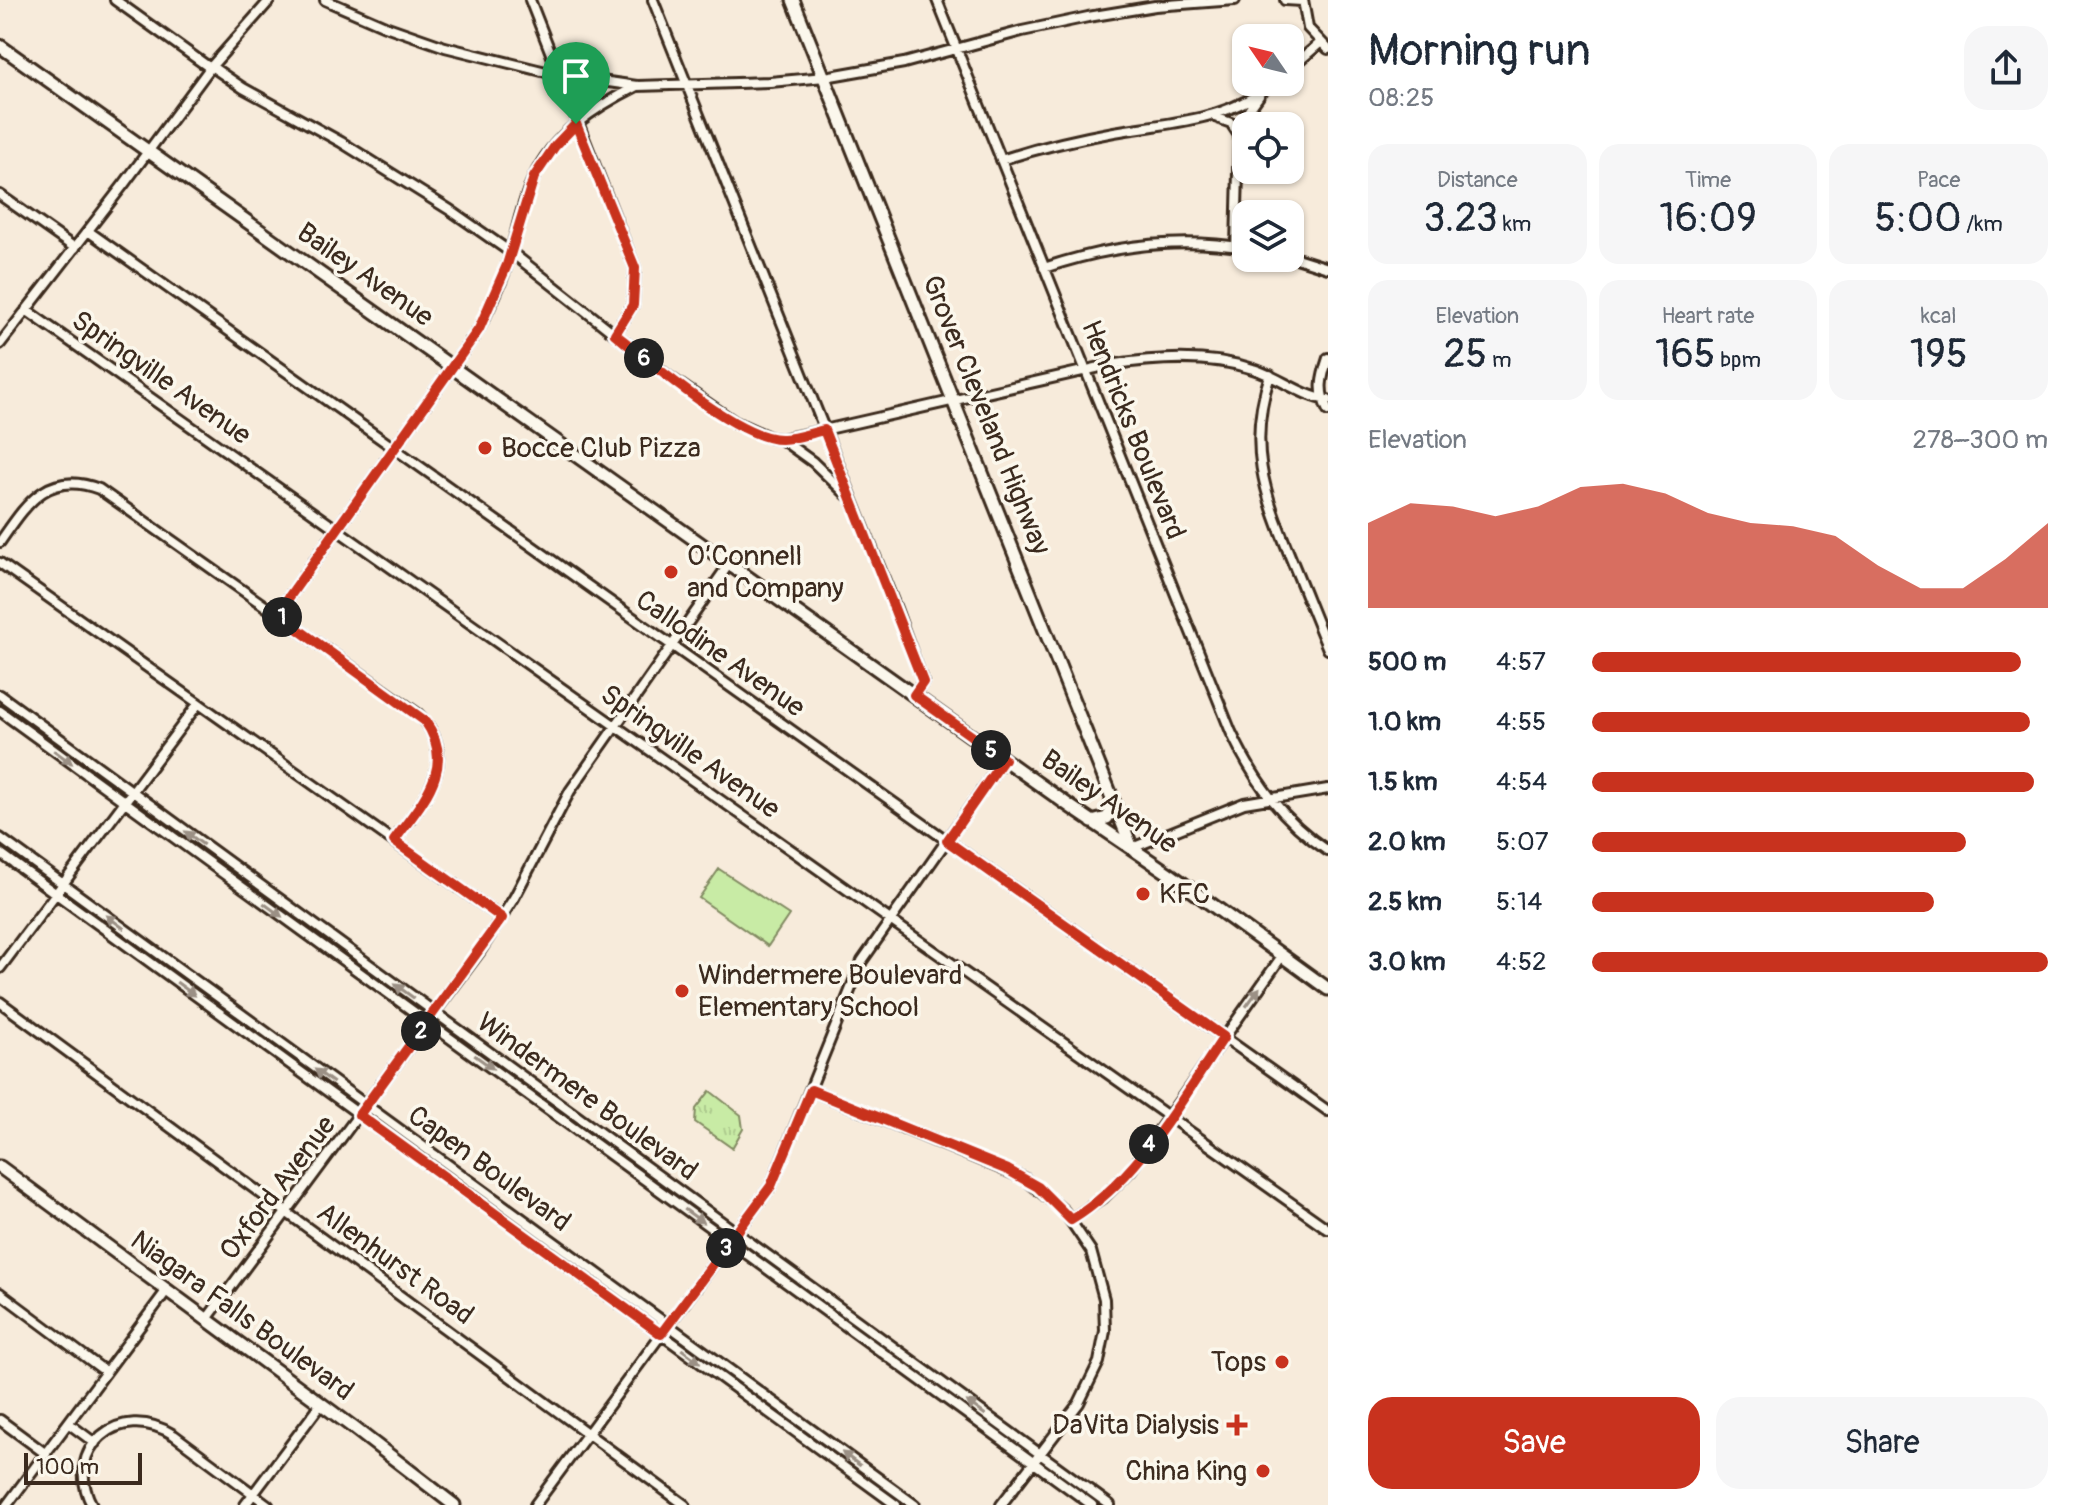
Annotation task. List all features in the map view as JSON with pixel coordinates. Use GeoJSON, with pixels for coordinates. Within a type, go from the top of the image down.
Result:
{"type":"FeatureCollection","features":[{"type":"Feature","properties":{"kind":"main road","name":"Grover Cleveland Highway"},"geometry":{"type":"LineString","coordinates":[[793,0],[1132,848]]}},
{"type":"Feature","properties":{"kind":"main road","name":"Bailey Avenue"},"geometry":{"type":"LineString","coordinates":[[0,46],[1328,989]]}},
{"type":"Feature","properties":{"kind":"main road"},"geometry":{"type":"LineString","coordinates":[[1092,822],[1107,818],[1111,812],[1112,795]]}},
{"type":"Feature","properties":{"kind":"main road","name":"Niagara Falls Boulevard"},"geometry":{"type":"LineString","coordinates":[[0,1167],[454,1505]]}},
{"type":"Feature","properties":{"kind":"street"},"geometry":{"type":"LineString","coordinates":[[115,0],[243,88],[400,178],[511,254],[709,405],[753,431],[781,439],[813,462],[851,499]]}},
{"type":"Feature","properties":{"kind":"street"},"geometry":{"type":"LineString","coordinates":[[0,344],[211,67],[270,0]]}},
{"type":"Feature","properties":{"kind":"street"},"geometry":{"type":"LineString","coordinates":[[325,0],[425,41],[558,75],[637,86],[742,84],[825,77],[904,63],[1022,31],[1099,15],[1155,6],[1235,0]]}},
{"type":"Feature","properties":{"kind":"street"},"geometry":{"type":"LineString","coordinates":[[530,0],[576,124],[635,268],[633,305],[615,334]]}},
{"type":"Feature","properties":{"kind":"street"},"geometry":{"type":"LineString","coordinates":[[653,0],[923,682],[914,695]]}},
{"type":"Feature","properties":{"kind":"street","name":"Hendricks Boulevard"},"geometry":{"type":"LineString","coordinates":[[937,0],[1231,732],[1268,798],[1299,829],[1328,851]]}},
{"type":"Feature","properties":{"kind":"street"},"geometry":{"type":"LineString","coordinates":[[1285,0],[1302,0],[1308,28],[1324,46],[1304,60]]}},
{"type":"Feature","properties":{"kind":"street"},"geometry":{"type":"LineString","coordinates":[[277,614],[453,368],[490,308],[511,254],[534,177],[555,146],[593,110],[637,86]]}},
{"type":"Feature","properties":{"kind":"street"},"geometry":{"type":"LineString","coordinates":[[1001,160],[1078,138],[1210,117],[1255,96]]}},
{"type":"Feature","properties":{"kind":"street"},"geometry":{"type":"LineString","coordinates":[[1210,117],[1232,124]]}},
{"type":"Feature","properties":{"kind":"street"},"geometry":{"type":"LineString","coordinates":[[0,195],[75,248]]}},
{"type":"Feature","properties":{"kind":"street","name":"Callodine Avenue"},"geometry":{"type":"LineString","coordinates":[[88,231],[1328,1111]]}},
{"type":"Feature","properties":{"kind":"street"},"geometry":{"type":"LineString","coordinates":[[1044,268],[1127,247],[1182,243],[1232,246]]}},
{"type":"Feature","properties":{"kind":"street"},"geometry":{"type":"LineString","coordinates":[[1304,260],[1328,268]]}},
{"type":"Feature","properties":{"kind":"street","name":"Springville Avenue"},"geometry":{"type":"LineString","coordinates":[[26,310],[1328,1229]]}},
{"type":"Feature","properties":{"kind":"street"},"geometry":{"type":"LineString","coordinates":[[1328,358],[1320,382],[1328,411]]}},
{"type":"Feature","properties":{"kind":"street"},"geometry":{"type":"LineString","coordinates":[[781,439],[1132,361],[1179,359],[1226,363],[1270,375],[1307,395],[1326,400]]}},
{"type":"Feature","properties":{"kind":"street"},"geometry":{"type":"LineString","coordinates":[[1270,375],[1259,414],[1263,484],[1328,649]]}},
{"type":"Feature","properties":{"kind":"street"},"geometry":{"type":"LineString","coordinates":[[0,542],[28,502],[38,494],[59,484],[91,485],[418,714],[431,729],[439,759],[436,777],[394,841]]}},
{"type":"Feature","properties":{"kind":"street"},"geometry":{"type":"LineString","coordinates":[[0,563],[502,918]]}},
{"type":"Feature","properties":{"kind":"street","name":"Oxford Avenue"},"geometry":{"type":"LineString","coordinates":[[207,1319],[502,918],[561,806],[614,725],[729,564]]}},
{"type":"Feature","properties":{"kind":"street","name":"Windermere Boulevard"},"geometry":{"type":"LineString","coordinates":[[0,695],[434,1013],[1092,1505]]}},
{"type":"Feature","properties":{"kind":"street"},"geometry":{"type":"LineString","coordinates":[[0,968],[198,704]]}},
{"type":"Feature","properties":{"kind":"street","name":"Windermere Boulevard"},"geometry":{"type":"LineString","coordinates":[[0,711],[428,1022],[1110,1505]]}},
{"type":"Feature","properties":{"kind":"street"},"geometry":{"type":"LineString","coordinates":[[535,1505],[771,1186],[862,961],[1004,759]]}},
{"type":"Feature","properties":{"kind":"street"},"geometry":{"type":"LineString","coordinates":[[1132,848],[1220,811],[1268,798],[1328,789]]}},
{"type":"Feature","properties":{"kind":"street","name":"Capen Boulevard"},"geometry":{"type":"LineString","coordinates":[[0,838],[915,1505]]}},
{"type":"Feature","properties":{"kind":"street","name":"Capen Boulevard"},"geometry":{"type":"LineString","coordinates":[[0,853],[896,1505]]}},
{"type":"Feature","properties":{"kind":"street"},"geometry":{"type":"LineString","coordinates":[[1071,1220],[1118,1185],[1282,956]]}},
{"type":"Feature","properties":{"kind":"street","name":"Allenhurst Road"},"geometry":{"type":"LineString","coordinates":[[0,1002],[685,1505]]}},
{"type":"Feature","properties":{"kind":"street"},"geometry":{"type":"LineString","coordinates":[[811,1090],[1008,1170],[1038,1187],[1071,1220],[1087,1244],[1097,1267],[1104,1299],[1105,1331],[1099,1362],[1086,1392],[1001,1505]]}},
{"type":"Feature","properties":{"kind":"street"},"geometry":{"type":"LineString","coordinates":[[7,1505],[167,1290]]}},
{"type":"Feature","properties":{"kind":"street"},"geometry":{"type":"LineString","coordinates":[[0,1293],[106,1372]]}},
{"type":"Feature","properties":{"kind":"street"},"geometry":{"type":"LineString","coordinates":[[245,1505],[321,1404]]}},
{"type":"Feature","properties":{"kind":"street"},"geometry":{"type":"LineString","coordinates":[[0,1420],[46,1454]]}},
{"type":"Feature","properties":{"kind":"street"},"geometry":{"type":"LineString","coordinates":[[68,1423],[95,1443]]}},
{"type":"Feature","properties":{"kind":"street"},"geometry":{"type":"LineString","coordinates":[[92,1505],[84,1478],[87,1458],[95,1443],[105,1433],[124,1423],[151,1423],[174,1435],[268,1505]]}},
{"type":"Feature","properties":{"kind":"green space"},"geometry":{"type":"Polygon","coordinates":[[[719,869],[789,915],[768,946],[699,898],[719,869]]]}},
{"type":"Feature","properties":{"kind":"green space"},"geometry":{"type":"Polygon","coordinates":[[[710,1091],[741,1115],[743,1129],[732,1148],[695,1122],[696,1109],[710,1091]]]}},
{"type":"Feature","properties":{"kind":"place","name":"Bocce Club Pizza"},"geometry":{"type":"Point","coordinates":[485,448]}},
{"type":"Feature","properties":{"kind":"place","name":"O’Connell and Company"},"geometry":{"type":"Point","coordinates":[671,572]}},
{"type":"Feature","properties":{"kind":"place","name":"KFC"},"geometry":{"type":"Point","coordinates":[1143,894]}},
{"type":"Feature","properties":{"kind":"place","name":"Windermere Boulevard Elementary School"},"geometry":{"type":"Point","coordinates":[682,991]}},
{"type":"Feature","properties":{"kind":"place","name":"Tops"},"geometry":{"type":"Point","coordinates":[1282,1362]}},
{"type":"Feature","properties":{"kind":"place","name":"DaVita Dialysis"},"geometry":{"type":"Point","coordinates":[1237,1425]}},
{"type":"Feature","properties":{"kind":"place","name":"China King"},"geometry":{"type":"Point","coordinates":[1263,1471]}},
{"type":"Feature","properties":{"kind":"route"},"geometry":{"type":"LineString","coordinates":[[576,124],[635,268],[633,305],[615,334],[688,391],[753,431],[781,439],[824,430],[923,682],[914,695],[1004,759],[947,841],[1224,1037],[1131,1170],[1103,1198],[1071,1220],[1052,1198],[1008,1170],[811,1090],[771,1186],[661,1334],[359,1115],[502,918],[394,841],[436,777],[438,747],[431,729],[418,714],[277,614],[479,329],[507,265],[534,177],[543,161],[576,124]]}}]}
